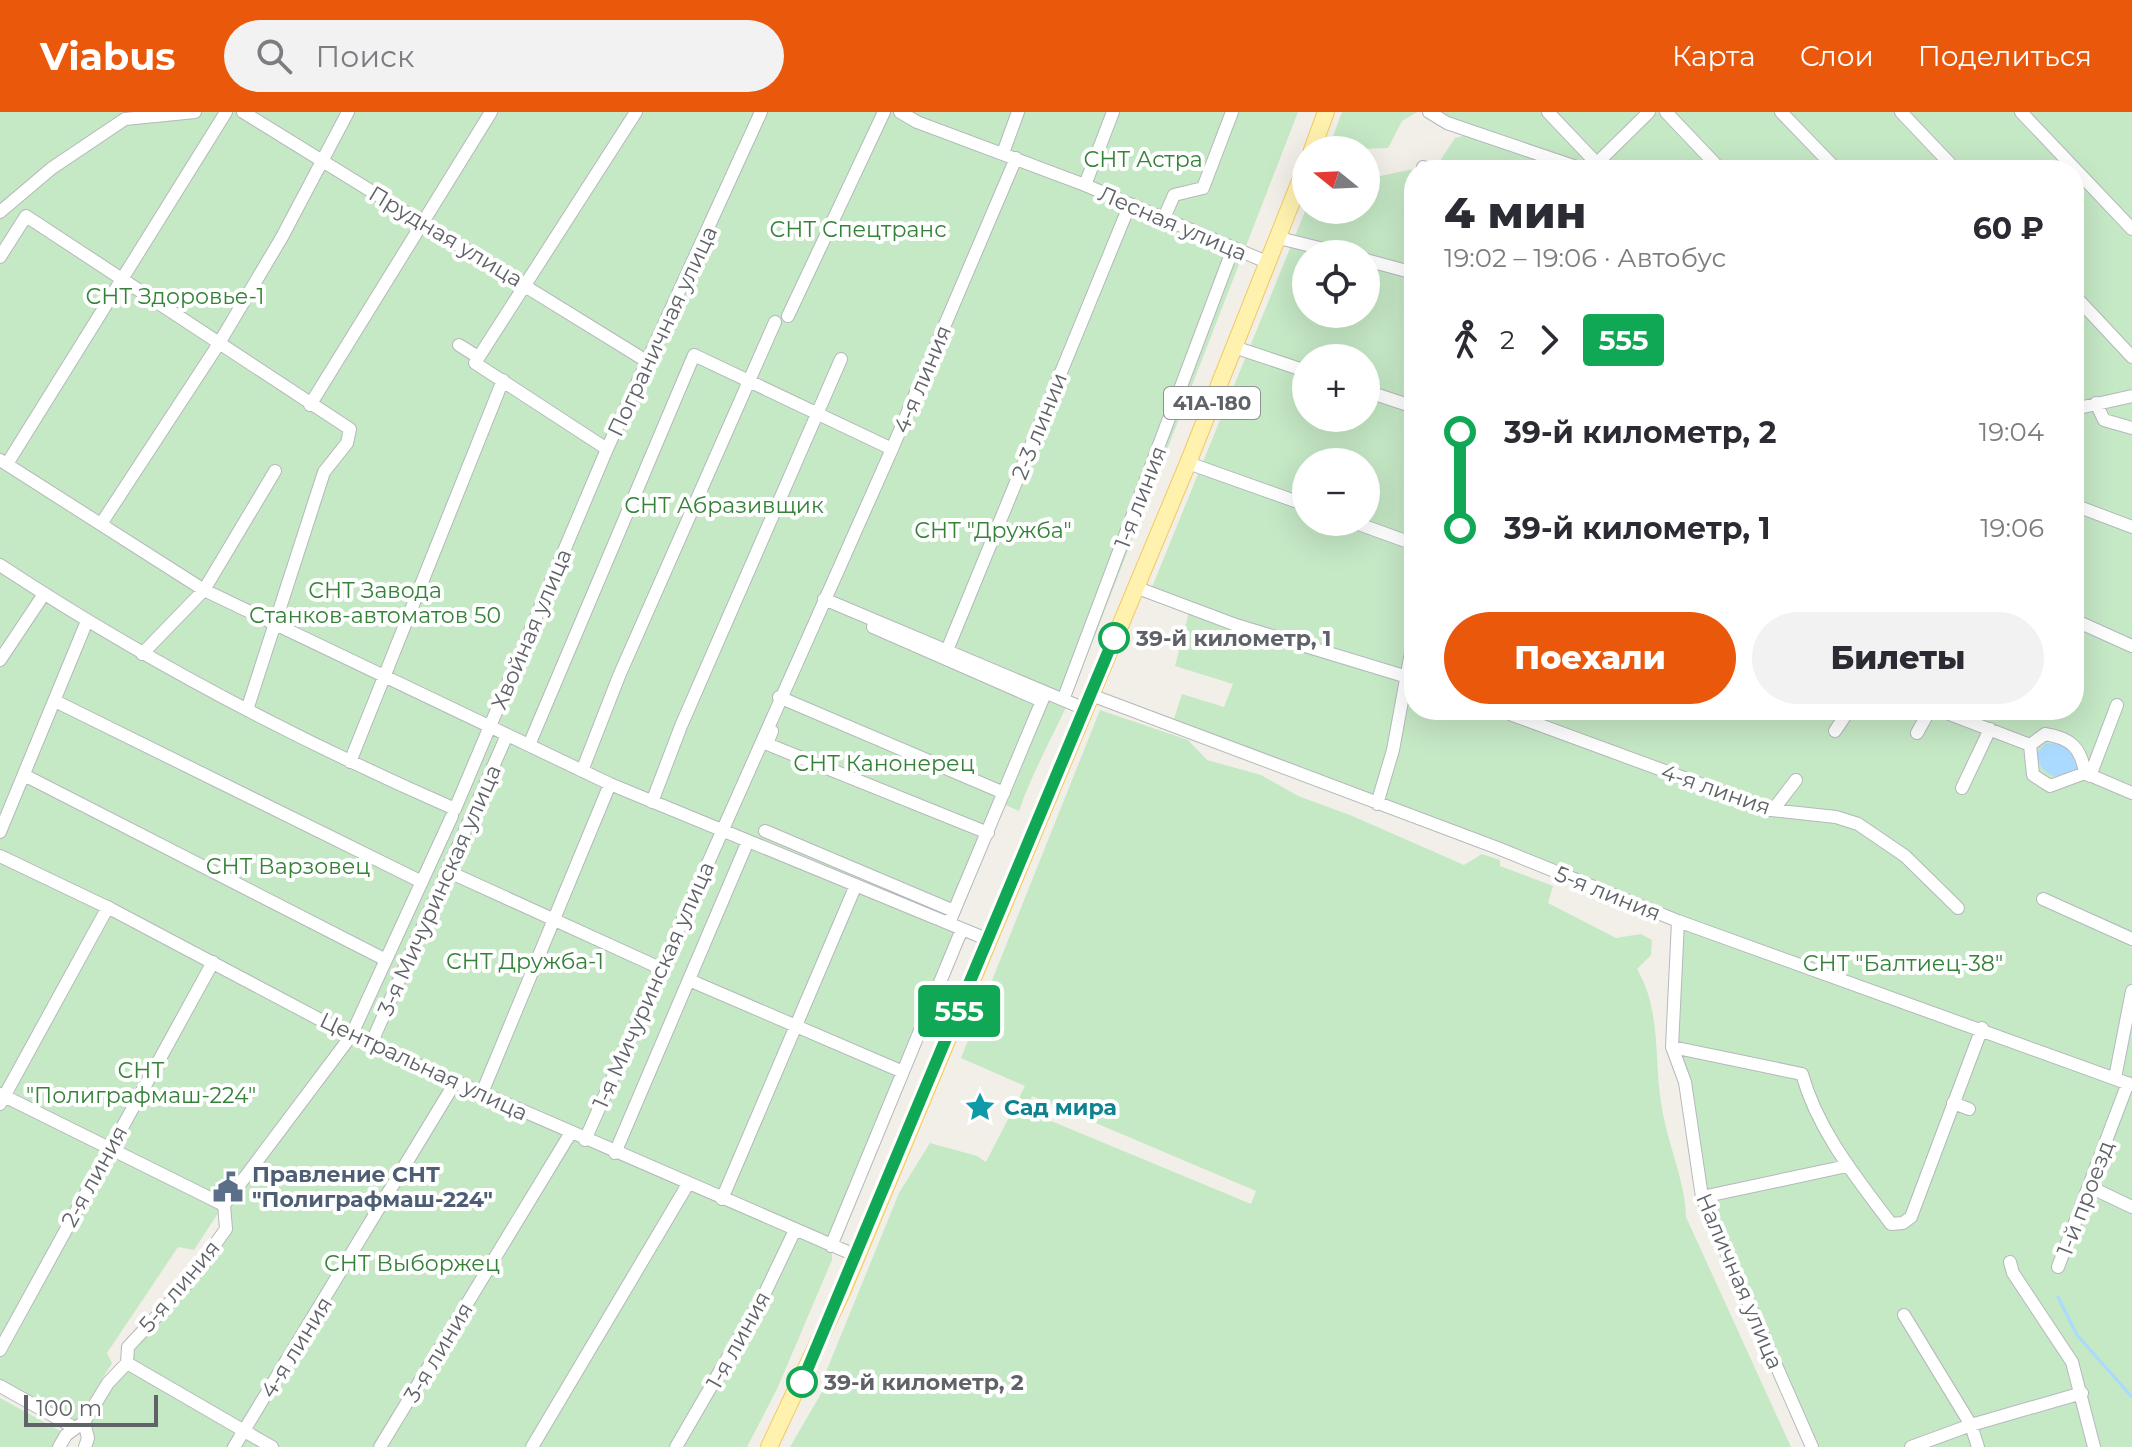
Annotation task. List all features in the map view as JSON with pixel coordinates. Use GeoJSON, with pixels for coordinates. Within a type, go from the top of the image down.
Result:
{"type":"FeatureCollection","features":[{"type":"Feature","properties":{"kind":"main road"},"geometry":{"type":"LineString","coordinates":[[1317,136],[1326,112]]}},
{"type":"Feature","properties":{"kind":"main road","name":"41А-180"},"geometry":{"type":"LineString","coordinates":[[769,1447],[793,1401],[857,1256],[1188,463],[1292,203]]}},
{"type":"Feature","properties":{"kind":"street"},"geometry":{"type":"LineString","coordinates":[[0,212],[84,145],[125,119],[134,115],[195,112]]}},
{"type":"Feature","properties":{"kind":"street"},"geometry":{"type":"LineString","coordinates":[[226,112],[4,462],[204,590],[489,727],[652,802],[856,885],[952,917]]}},
{"type":"Feature","properties":{"kind":"street","name":"Прудная улица"},"geometry":{"type":"LineString","coordinates":[[243,112],[648,362]]}},
{"type":"Feature","properties":{"kind":"street"},"geometry":{"type":"LineString","coordinates":[[101,524],[218,345],[282,237],[348,112]]}},
{"type":"Feature","properties":{"kind":"street"},"geometry":{"type":"LineString","coordinates":[[310,405],[491,112]]}},
{"type":"Feature","properties":{"kind":"street"},"geometry":{"type":"LineString","coordinates":[[477,360],[636,112]]}},
{"type":"Feature","properties":{"kind":"street","name":"Пограничная улица"},"geometry":{"type":"LineString","coordinates":[[459,345],[503,380],[607,449],[761,112]]}},
{"type":"Feature","properties":{"kind":"street"},"geometry":{"type":"LineString","coordinates":[[788,316],[884,112]]}},
{"type":"Feature","properties":{"kind":"street","name":"Лесная улица"},"geometry":{"type":"LineString","coordinates":[[900,112],[1085,185],[1269,263]]}},
{"type":"Feature","properties":{"kind":"street"},"geometry":{"type":"LineString","coordinates":[[1003,153],[1018,112]]}},
{"type":"Feature","properties":{"kind":"street"},"geometry":{"type":"LineString","coordinates":[[1085,185],[1113,112]]}},
{"type":"Feature","properties":{"kind":"street"},"geometry":{"type":"LineString","coordinates":[[1164,218],[1174,195],[1203,188],[1232,112]]}},
{"type":"Feature","properties":{"kind":"street"},"geometry":{"type":"LineString","coordinates":[[1429,112],[1447,123],[1549,160]]}},
{"type":"Feature","properties":{"kind":"street"},"geometry":{"type":"LineString","coordinates":[[1548,112],[1593,160]]}},
{"type":"Feature","properties":{"kind":"street"},"geometry":{"type":"LineString","coordinates":[[1606,160],[1649,112]]}},
{"type":"Feature","properties":{"kind":"street"},"geometry":{"type":"LineString","coordinates":[[1666,112],[1712,160]]}},
{"type":"Feature","properties":{"kind":"street"},"geometry":{"type":"LineString","coordinates":[[1781,112],[1827,160]]}},
{"type":"Feature","properties":{"kind":"street"},"geometry":{"type":"LineString","coordinates":[[1901,112],[1947,160]]}},
{"type":"Feature","properties":{"kind":"street"},"geometry":{"type":"LineString","coordinates":[[2021,112],[2067,160]]}},
{"type":"Feature","properties":{"kind":"street","name":"4-я линия"},"geometry":{"type":"LineString","coordinates":[[782,699],[1016,158]]}},
{"type":"Feature","properties":{"kind":"street"},"geometry":{"type":"LineString","coordinates":[[2084,178],[2132,229]]}},
{"type":"Feature","properties":{"kind":"street","name":"2-3 линии"},"geometry":{"type":"LineString","coordinates":[[948,648],[1130,204]]}},
{"type":"Feature","properties":{"kind":"street"},"geometry":{"type":"LineString","coordinates":[[0,257],[26,216],[350,429],[347,443],[324,472],[278,624],[247,710]]}},
{"type":"Feature","properties":{"kind":"street"},"geometry":{"type":"LineString","coordinates":[[1279,238],[1292,241]]}},
{"type":"Feature","properties":{"kind":"street","name":"1-я линия"},"geometry":{"type":"LineString","coordinates":[[1063,700],[1229,259],[1238,251]]}},
{"type":"Feature","properties":{"kind":"street"},"geometry":{"type":"LineString","coordinates":[[1380,264],[1404,270]]}},
{"type":"Feature","properties":{"kind":"street"},"geometry":{"type":"LineString","coordinates":[[2084,306],[2132,357]]}},
{"type":"Feature","properties":{"kind":"street"},"geometry":{"type":"LineString","coordinates":[[582,771],[619,676],[775,322]]}},
{"type":"Feature","properties":{"kind":"street"},"geometry":{"type":"LineString","coordinates":[[1234,347],[1292,366]]}},
{"type":"Feature","properties":{"kind":"street"},"geometry":{"type":"LineString","coordinates":[[529,745],[694,355],[892,449]]}},
{"type":"Feature","properties":{"kind":"street"},"geometry":{"type":"LineString","coordinates":[[652,802],[681,726],[841,359]]}},
{"type":"Feature","properties":{"kind":"street"},"geometry":{"type":"LineString","coordinates":[[350,762],[387,677],[503,380]]}},
{"type":"Feature","properties":{"kind":"street"},"geometry":{"type":"LineString","coordinates":[[1380,396],[1404,404]]}},
{"type":"Feature","properties":{"kind":"street"},"geometry":{"type":"LineString","coordinates":[[2084,406],[2132,396]]}},
{"type":"Feature","properties":{"kind":"street"},"geometry":{"type":"LineString","coordinates":[[2096,403],[2104,420],[2132,428]]}},
{"type":"Feature","properties":{"kind":"street","name":"Хвойная улица"},"geometry":{"type":"LineString","coordinates":[[351,1036],[454,813],[607,449]]}},
{"type":"Feature","properties":{"kind":"street"},"geometry":{"type":"LineString","coordinates":[[1188,463],[1292,500]]}},
{"type":"Feature","properties":{"kind":"street"},"geometry":{"type":"LineString","coordinates":[[142,654],[204,590],[275,471]]}},
{"type":"Feature","properties":{"kind":"street"},"geometry":{"type":"LineString","coordinates":[[2084,509],[2132,527]]}},
{"type":"Feature","properties":{"kind":"street"},"geometry":{"type":"LineString","coordinates":[[1380,532],[1404,540]]}},
{"type":"Feature","properties":{"kind":"street"},"geometry":{"type":"LineString","coordinates":[[0,565],[142,654],[454,813]]}},
{"type":"Feature","properties":{"kind":"street"},"geometry":{"type":"LineString","coordinates":[[1135,587],[1236,625],[1404,675]]}},
{"type":"Feature","properties":{"kind":"street"},"geometry":{"type":"LineString","coordinates":[[0,660],[44,594]]}},
{"type":"Feature","properties":{"kind":"street"},"geometry":{"type":"LineString","coordinates":[[824,599],[948,648],[1044,697]]}},
{"type":"Feature","properties":{"kind":"street"},"geometry":{"type":"LineString","coordinates":[[815,639],[829,608],[1044,697]]}},
{"type":"Feature","properties":{"kind":"street"},"geometry":{"type":"LineString","coordinates":[[0,832],[87,621]]}},
{"type":"Feature","properties":{"kind":"street"},"geometry":{"type":"LineString","coordinates":[[2084,624],[2132,646]]}},
{"type":"Feature","properties":{"kind":"street"},"geometry":{"type":"LineString","coordinates":[[952,917],[1044,697]]}},
{"type":"Feature","properties":{"kind":"street","name":"5-я линия"},"geometry":{"type":"LineString","coordinates":[[1044,697],[1088,702],[1377,804],[1678,921],[2125,1082]]}},
{"type":"Feature","properties":{"kind":"street"},"geometry":{"type":"LineString","coordinates":[[988,833],[767,744],[782,699],[1004,793]]}},
{"type":"Feature","properties":{"kind":"street","name":"1-я Мичуринская улица"},"geometry":{"type":"LineString","coordinates":[[585,1140],[782,699]]}},
{"type":"Feature","properties":{"kind":"street"},"geometry":{"type":"LineString","coordinates":[[1377,804],[1404,700]]}},
{"type":"Feature","properties":{"kind":"street"},"geometry":{"type":"LineString","coordinates":[[55,701],[422,882]]}},
{"type":"Feature","properties":{"kind":"street"},"geometry":{"type":"LineString","coordinates":[[2088,774],[2117,705]]}},
{"type":"Feature","properties":{"kind":"street","name":"4-я линия"},"geometry":{"type":"LineString","coordinates":[[1526,720],[1773,810],[1836,817],[1858,824],[1905,856],[1958,908]]}},
{"type":"Feature","properties":{"kind":"street"},"geometry":{"type":"LineString","coordinates":[[1835,731],[1842,720]]}},
{"type":"Feature","properties":{"kind":"street"},"geometry":{"type":"LineString","coordinates":[[1917,733],[1924,720]]}},
{"type":"Feature","properties":{"kind":"street"},"geometry":{"type":"LineString","coordinates":[[1972,720],[2030,745]]}},
{"type":"Feature","properties":{"kind":"street"},"geometry":{"type":"LineString","coordinates":[[1962,788],[1990,729]]}},
{"type":"Feature","properties":{"kind":"street"},"geometry":{"type":"LineString","coordinates":[[2030,745],[2045,734],[2063,737],[2082,754],[2088,774]]}},
{"type":"Feature","properties":{"kind":"street","name":"3-я Мичуринская улица"},"geometry":{"type":"LineString","coordinates":[[371,1044],[507,735]]}},
{"type":"Feature","properties":{"kind":"street"},"geometry":{"type":"LineString","coordinates":[[2030,745],[2033,775],[2050,786],[2088,774],[2132,793]]}},
{"type":"Feature","properties":{"kind":"street"},"geometry":{"type":"LineString","coordinates":[[24,775],[386,960]]}},
{"type":"Feature","properties":{"kind":"street"},"geometry":{"type":"LineString","coordinates":[[1773,810],[1796,780]]}},
{"type":"Feature","properties":{"kind":"street"},"geometry":{"type":"LineString","coordinates":[[482,1093],[610,784]]}},
{"type":"Feature","properties":{"kind":"street"},"geometry":{"type":"LineString","coordinates":[[765,831],[952,917],[962,929],[989,940]]}},
{"type":"Feature","properties":{"kind":"street"},"geometry":{"type":"LineString","coordinates":[[615,1153],[748,841]]}},
{"type":"Feature","properties":{"kind":"street","name":"Центральная улица"},"geometry":{"type":"LineString","coordinates":[[0,856],[108,907],[351,1036],[570,1134],[857,1256]]}},
{"type":"Feature","properties":{"kind":"street"},"geometry":{"type":"LineString","coordinates":[[447,871],[552,922],[660,968]]}},
{"type":"Feature","properties":{"kind":"street"},"geometry":{"type":"LineString","coordinates":[[722,1199],[794,1024],[856,885]]}},
{"type":"Feature","properties":{"kind":"street"},"geometry":{"type":"LineString","coordinates":[[2043,899],[2132,939]]}},
{"type":"Feature","properties":{"kind":"street"},"geometry":{"type":"LineString","coordinates":[[108,907],[1,1098],[224,1205],[351,1036]]}},
{"type":"Feature","properties":{"kind":"street","name":"Наличная улица"},"geometry":{"type":"LineString","coordinates":[[1678,921],[1672,1047],[1685,1082],[1702,1197],[1812,1447]]}},
{"type":"Feature","properties":{"kind":"street"},"geometry":{"type":"LineString","coordinates":[[831,1246],[962,929]]}},
{"type":"Feature","properties":{"kind":"street","name":"2-я линия"},"geometry":{"type":"LineString","coordinates":[[0,1350],[213,962]]}},
{"type":"Feature","properties":{"kind":"street"},"geometry":{"type":"LineString","coordinates":[[689,980],[903,1072]]}},
{"type":"Feature","properties":{"kind":"street","name":"1-й проезд"},"geometry":{"type":"LineString","coordinates":[[2058,1267],[2090,1187],[2125,1082],[2132,991]]}},
{"type":"Feature","properties":{"kind":"street"},"geometry":{"type":"LineString","coordinates":[[1672,1047],[1802,1074],[1811,1107],[1847,1166],[1891,1224],[1903,1223],[1911,1217],[1982,1028]]}},
{"type":"Feature","properties":{"kind":"street","name":"4-я линия"},"geometry":{"type":"LineString","coordinates":[[234,1447],[339,1279],[456,1081]]}},
{"type":"Feature","properties":{"kind":"street"},"geometry":{"type":"LineString","coordinates":[[1953,1103],[1969,1109]]}},
{"type":"Feature","properties":{"kind":"street","name":"3-я линия"},"geometry":{"type":"LineString","coordinates":[[380,1447],[570,1134]]}},
{"type":"Feature","properties":{"kind":"street"},"geometry":{"type":"LineString","coordinates":[[1702,1197],[1847,1166]]}},
{"type":"Feature","properties":{"kind":"street"},"geometry":{"type":"LineString","coordinates":[[532,1447],[688,1184]]}},
{"type":"Feature","properties":{"kind":"street"},"geometry":{"type":"LineString","coordinates":[[2090,1187],[2132,1207]]}},
{"type":"Feature","properties":{"kind":"street","name":"5-я линия"},"geometry":{"type":"LineString","coordinates":[[75,1428],[127,1363],[128,1347],[186,1285],[226,1229],[224,1205]]}},
{"type":"Feature","properties":{"kind":"street","name":"1-я линия"},"geometry":{"type":"LineString","coordinates":[[676,1447],[757,1307],[795,1230]]}},
{"type":"Feature","properties":{"kind":"street"},"geometry":{"type":"LineString","coordinates":[[2010,1262],[2013,1273],[2072,1362],[2094,1447]]}},
{"type":"Feature","properties":{"kind":"street"},"geometry":{"type":"LineString","coordinates":[[1904,1315],[1971,1425],[1978,1447]]}},
{"type":"Feature","properties":{"kind":"street"},"geometry":{"type":"LineString","coordinates":[[127,1363],[272,1447]]}},
{"type":"Feature","properties":{"kind":"street"},"geometry":{"type":"LineString","coordinates":[[0,1386],[75,1428],[88,1438],[85,1447]]}},
{"type":"Feature","properties":{"kind":"street"},"geometry":{"type":"LineString","coordinates":[[1911,1447],[1971,1425],[2082,1393]]}},
{"type":"Feature","properties":{"kind":"street"},"geometry":{"type":"LineString","coordinates":[[59,1447],[75,1428]]}},
{"type":"Feature","properties":{"kind":"green space"},"geometry":{"type":"Polygon","coordinates":[[[0,112],[1298,112],[1075,687],[1019,811],[1001,803],[953,916],[961,928],[832,1251],[832,1260],[777,1389],[747,1447],[84,1447],[90,1421],[102,1393],[120,1363],[226,1229],[220,1210],[194,1250],[178,1247],[107,1353],[112,1363],[73,1427],[0,1386],[0,112]]]}},
{"type":"Feature","properties":{"kind":"green space"},"geometry":{"type":"Polygon","coordinates":[[[1342,112],[1417,112],[1402,121],[1388,148],[1380,148],[1380,136],[1333,136],[1342,112]]]}},
{"type":"Feature","properties":{"kind":"green space","name":"СНТ \"Балтиец-38\""},"geometry":{"type":"Polygon","coordinates":[[[1429,112],[2132,112],[2132,1447],[1812,1447],[1702,1197],[1686,1081],[1672,1047],[1678,921],[1172,725],[1182,694],[1224,707],[1233,684],[1175,666],[1190,608],[1150,592],[1292,243],[1292,328],[1380,328],[1380,240],[1293,240],[1300,224],[1380,224],[1380,176],[1404,171],[1404,720],[2084,720],[2084,160],[1441,160],[1455,138],[1473,133],[1429,112]]]}},
{"type":"Feature","properties":{"kind":"green space"},"geometry":{"type":"Polygon","coordinates":[[[1100,710],[1188,740],[1207,760],[1261,775],[1298,796],[1350,815],[1464,865],[1482,854],[1500,860],[1500,866],[1553,886],[1548,903],[1616,938],[1641,934],[1652,940],[1651,955],[1637,969],[1650,1001],[1661,1102],[1686,1217],[1791,1447],[790,1447],[826,1385],[826,1372],[899,1193],[930,1143],[977,1156],[986,1162],[1025,1086],[961,1058],[1100,710]],[[1032,1096],[1027,1111],[1251,1204],[1256,1191],[1032,1096]]]}},
{"type":"Feature","properties":{"kind":"green space"},"geometry":{"type":"Polygon","coordinates":[[[0,1398],[64,1433],[59,1447],[0,1447],[0,1398]]]}},
{"type":"Feature","properties":{"kind":"water"},"geometry":{"type":"Polygon","coordinates":[[[2065,742],[2079,754],[2079,769],[2067,778],[2046,772],[2040,765],[2037,753],[2045,744],[2065,742]]]}},
{"type":"Feature","properties":{"kind":"waterway"},"geometry":{"type":"LineString","coordinates":[[2058,1297],[2077,1335],[2132,1397]]}},
{"type":"Feature","properties":{"kind":"bus line","name":"555"},"geometry":{"type":"LineString","coordinates":[[802,1382],[1114,638]]}},
{"type":"Feature","properties":{"kind":"place","name":"39-й километр, 1"},"geometry":{"type":"Point","coordinates":[1114,638]}},
{"type":"Feature","properties":{"kind":"place","name":"Сад мира"},"geometry":{"type":"Point","coordinates":[980,1107]}},
{"type":"Feature","properties":{"kind":"place","name":"Правление СНТ \"Полиграфмаш-224\""},"geometry":{"type":"Point","coordinates":[228,1187]}},
{"type":"Feature","properties":{"kind":"place","name":"39-й километр, 2"},"geometry":{"type":"Point","coordinates":[802,1382]}},
{"type":"Feature","properties":{"kind":"park label","name":"СНТ Астра"},"geometry":{"type":"Point","coordinates":[1143,159]}},
{"type":"Feature","properties":{"kind":"park label","name":"СНТ Спецтранс"},"geometry":{"type":"Point","coordinates":[858,229]}},
{"type":"Feature","properties":{"kind":"park label","name":"СНТ Здоровье-1"},"geometry":{"type":"Point","coordinates":[175,296]}},
{"type":"Feature","properties":{"kind":"park label","name":"СНТ Абразивщик"},"geometry":{"type":"Point","coordinates":[724,505]}},
{"type":"Feature","properties":{"kind":"park label","name":"СНТ \"Дружба\""},"geometry":{"type":"Point","coordinates":[993,530]}},
{"type":"Feature","properties":{"kind":"park label","name":"СНТ Завода Станков-автоматов 50"},"geometry":{"type":"Point","coordinates":[375,602]}},
{"type":"Feature","properties":{"kind":"park label","name":"СНТ Канонерец"},"geometry":{"type":"Point","coordinates":[884,763]}},
{"type":"Feature","properties":{"kind":"park label","name":"СНТ Варзовец"},"geometry":{"type":"Point","coordinates":[288,866]}},
{"type":"Feature","properties":{"kind":"park label","name":"СНТ Дружба-1"},"geometry":{"type":"Point","coordinates":[525,961]}},
{"type":"Feature","properties":{"kind":"park label","name":"СНТ \"Полиграфмаш-224\""},"geometry":{"type":"Point","coordinates":[141,1082]}},
{"type":"Feature","properties":{"kind":"park label","name":"СНТ Выборжец"},"geometry":{"type":"Point","coordinates":[412,1263]}}]}
